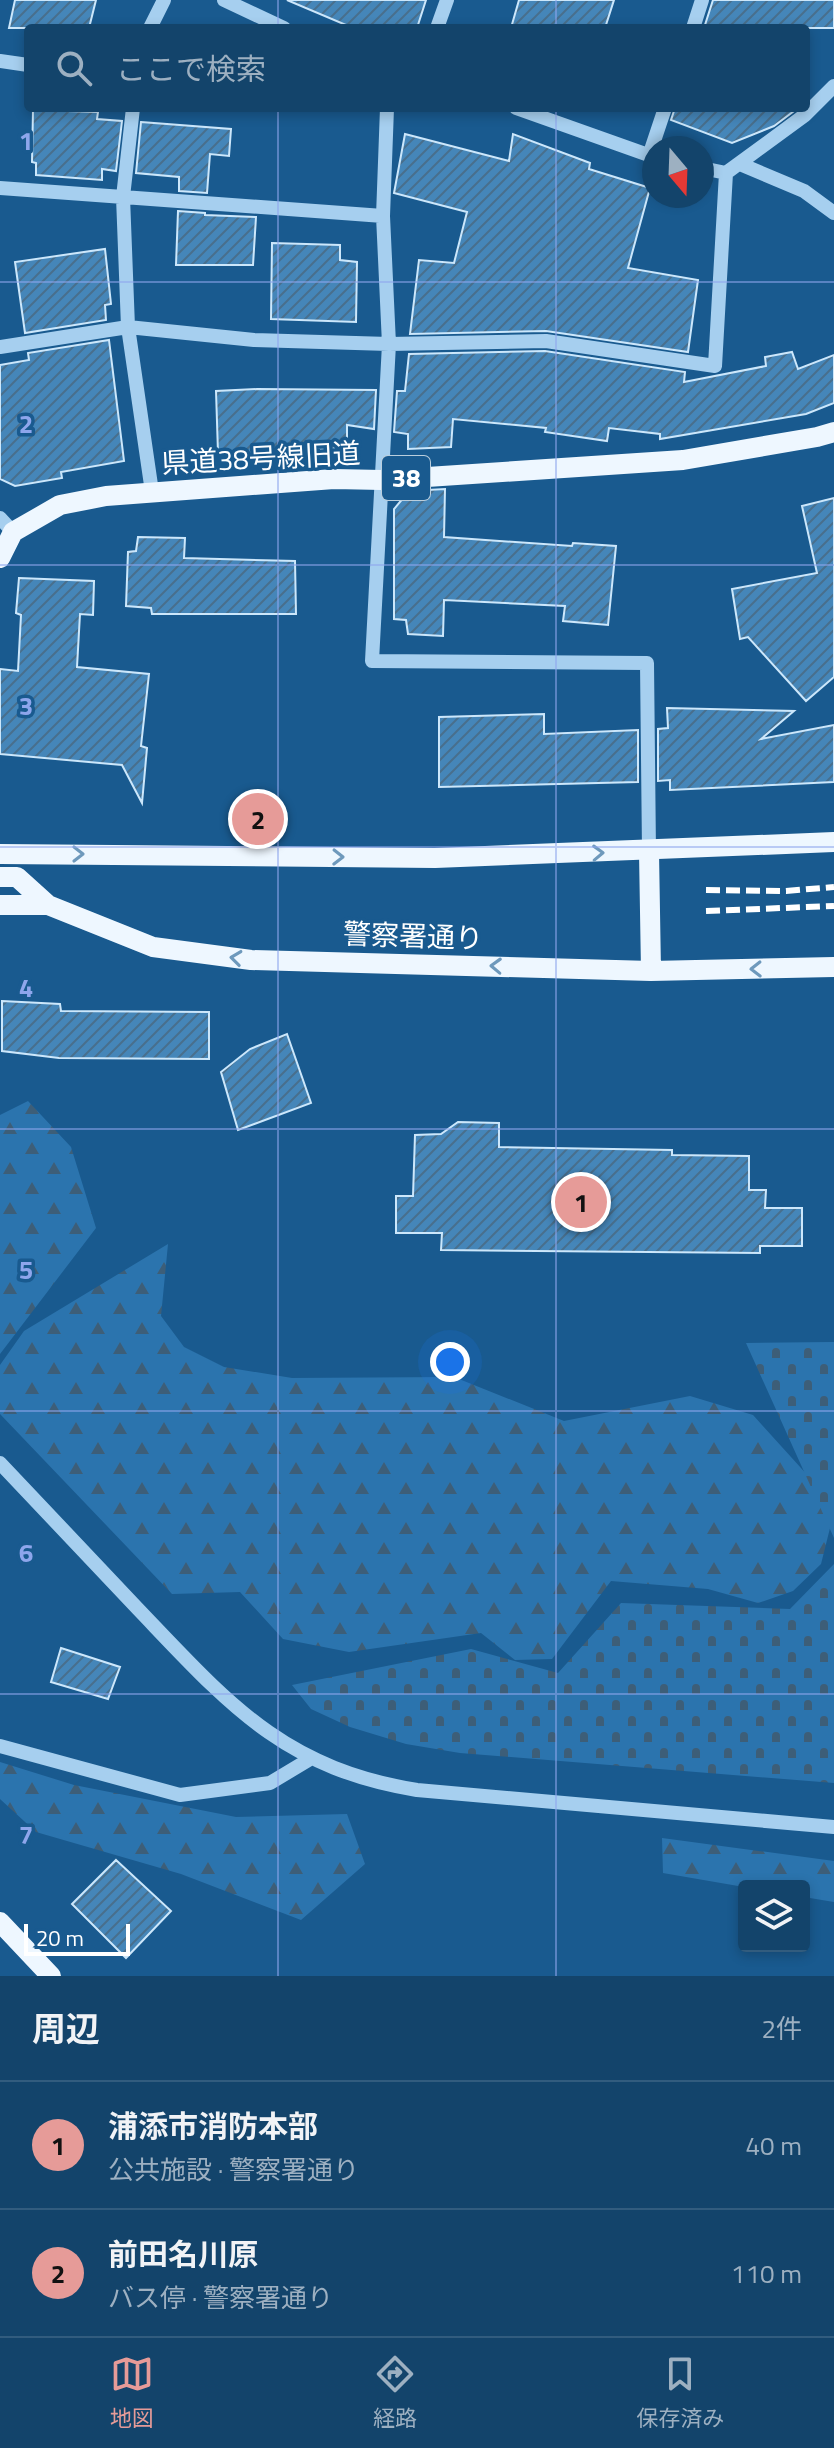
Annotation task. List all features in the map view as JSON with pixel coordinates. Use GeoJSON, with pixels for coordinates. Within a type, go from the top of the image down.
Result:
{"type":"FeatureCollection","features":[{"type":"Feature","properties":{"kind":"main road","name":"県道38号線旧道"},"geometry":{"type":"LineString","coordinates":[[0,558],[6,525],[60,505],[106,496],[334,479],[382,480],[683,460],[834,432]]}},
{"type":"Feature","properties":{"kind":"main road"},"geometry":{"type":"LineString","coordinates":[[0,854],[435,858],[649,852],[834,842]]}},
{"type":"Feature","properties":{"kind":"main road"},"geometry":{"type":"LineString","coordinates":[[649,852],[651,971]]}},
{"type":"Feature","properties":{"kind":"main road"},"geometry":{"type":"LineString","coordinates":[[0,877],[17,877],[48,905]]}},
{"type":"Feature","properties":{"kind":"main road","name":"警察署通り"},"geometry":{"type":"LineString","coordinates":[[0,905],[48,905],[153,947],[251,960],[651,971],[834,967]]}},
{"type":"Feature","properties":{"kind":"main road"},"geometry":{"type":"LineString","coordinates":[[0,1922],[51,1976]]}},
{"type":"Feature","properties":{"kind":"street"},"geometry":{"type":"LineString","coordinates":[[152,24],[164,0]]}},
{"type":"Feature","properties":{"kind":"street"},"geometry":{"type":"LineString","coordinates":[[224,0],[275,24]]}},
{"type":"Feature","properties":{"kind":"street"},"geometry":{"type":"LineString","coordinates":[[438,24],[447,0]]}},
{"type":"Feature","properties":{"kind":"street"},"geometry":{"type":"LineString","coordinates":[[694,24],[702,0]]}},
{"type":"Feature","properties":{"kind":"street"},"geometry":{"type":"LineString","coordinates":[[0,61],[24,64]]}},
{"type":"Feature","properties":{"kind":"street"},"geometry":{"type":"LineString","coordinates":[[810,110],[834,86]]}},
{"type":"Feature","properties":{"kind":"street"},"geometry":{"type":"LineString","coordinates":[[133,112],[123,197],[128,327],[152,492]]}},
{"type":"Feature","properties":{"kind":"street"},"geometry":{"type":"LineString","coordinates":[[387,112],[383,216],[389,344],[372,661],[647,663],[649,852]]}},
{"type":"Feature","properties":{"kind":"street"},"geometry":{"type":"LineString","coordinates":[[527,112],[642,152]]}},
{"type":"Feature","properties":{"kind":"street"},"geometry":{"type":"LineString","coordinates":[[657,136],[664,112]]}},
{"type":"Feature","properties":{"kind":"street"},"geometry":{"type":"LineString","coordinates":[[714,170],[726,173],[808,112]]}},
{"type":"Feature","properties":{"kind":"street"},"geometry":{"type":"LineString","coordinates":[[740,164],[804,191],[834,213]]}},
{"type":"Feature","properties":{"kind":"street"},"geometry":{"type":"LineString","coordinates":[[0,347],[128,327],[254,340],[389,344],[546,341],[715,366],[726,173]]}},
{"type":"Feature","properties":{"kind":"street"},"geometry":{"type":"LineString","coordinates":[[0,188],[383,216]]}},
{"type":"Feature","properties":{"kind":"street"},"geometry":{"type":"LineString","coordinates":[[0,1463],[225,1698],[275,1739],[310,1759],[375,1784],[417,1790],[834,1827]]}},
{"type":"Feature","properties":{"kind":"street"},"geometry":{"type":"LineString","coordinates":[[0,1746],[180,1795],[270,1783],[310,1759]]}},
{"type":"Feature","properties":{"kind":"green space"},"geometry":{"type":"Polygon","coordinates":[[[28,1101],[71,1147],[96,1228],[0,1354],[0,1115],[28,1101]]]}},
{"type":"Feature","properties":{"kind":"green space"},"geometry":{"type":"Polygon","coordinates":[[[168,1244],[161,1316],[184,1347],[224,1367],[292,1378],[454,1377],[564,1421],[690,1396],[753,1415],[810,1478],[830,1528],[821,1564],[793,1591],[758,1603],[708,1589],[611,1581],[552,1659],[515,1660],[481,1633],[349,1652],[283,1639],[240,1592],[172,1594],[0,1414],[0,1365],[24,1331],[168,1244]]]}},
{"type":"Feature","properties":{"kind":"green space"},"geometry":{"type":"Polygon","coordinates":[[[834,1342],[834,1538],[746,1343],[834,1342]]]}},
{"type":"Feature","properties":{"kind":"green space"},"geometry":{"type":"Polygon","coordinates":[[[834,1564],[834,1783],[460,1753],[406,1744],[350,1727],[311,1709],[292,1685],[471,1649],[558,1673],[621,1603],[790,1609],[834,1564]]]}},
{"type":"Feature","properties":{"kind":"green space"},"geometry":{"type":"Polygon","coordinates":[[[0,1762],[74,1785],[236,1817],[347,1814],[365,1864],[301,1920],[181,1874],[36,1832],[0,1799],[0,1762]]]}},
{"type":"Feature","properties":{"kind":"green space"},"geometry":{"type":"Polygon","coordinates":[[[662,1838],[834,1861],[834,1902],[810,1898],[810,1880],[738,1880],[738,1886],[663,1873],[662,1838]]]}},
{"type":"Feature","properties":{"kind":"building"},"geometry":{"type":"Polygon","coordinates":[[[15,0],[96,0],[90,24],[24,24],[24,28],[9,28],[15,0]]]}},
{"type":"Feature","properties":{"kind":"building"},"geometry":{"type":"Polygon","coordinates":[[[287,0],[426,0],[418,24],[344,24],[287,0]]]}},
{"type":"Feature","properties":{"kind":"building"},"geometry":{"type":"Polygon","coordinates":[[[519,0],[614,0],[606,24],[512,24],[519,0]]]}},
{"type":"Feature","properties":{"kind":"building"},"geometry":{"type":"Polygon","coordinates":[[[713,0],[834,0],[834,28],[810,28],[810,24],[705,24],[713,0]]]}},
{"type":"Feature","properties":{"kind":"building"},"geometry":{"type":"Polygon","coordinates":[[[33,112],[98,112],[97,119],[122,121],[116,171],[102,169],[102,180],[36,175],[36,163],[32,162],[33,112]]]}},
{"type":"Feature","properties":{"kind":"building"},"geometry":{"type":"Polygon","coordinates":[[[674,112],[793,112],[774,126],[732,143],[671,120],[674,112]]]}},
{"type":"Feature","properties":{"kind":"building"},"geometry":{"type":"Polygon","coordinates":[[[141,122],[231,129],[229,156],[210,154],[207,193],[179,191],[179,177],[136,173],[141,122]]]}},
{"type":"Feature","properties":{"kind":"building"},"geometry":{"type":"Polygon","coordinates":[[[405,134],[509,161],[513,134],[590,163],[589,169],[642,186],[642,208],[644,208],[628,268],[698,280],[688,352],[546,331],[410,334],[419,260],[454,263],[467,212],[394,193],[405,134]]]}},
{"type":"Feature","properties":{"kind":"building"},"geometry":{"type":"Polygon","coordinates":[[[178,211],[256,217],[253,265],[176,265],[178,211]]]}},
{"type":"Feature","properties":{"kind":"building"},"geometry":{"type":"Polygon","coordinates":[[[272,243],[340,245],[340,260],[357,262],[356,322],[271,319],[272,243]]]}},
{"type":"Feature","properties":{"kind":"building"},"geometry":{"type":"Polygon","coordinates":[[[105,249],[111,304],[105,305],[106,320],[25,333],[15,262],[105,249]]]}},
{"type":"Feature","properties":{"kind":"building"},"geometry":{"type":"Polygon","coordinates":[[[109,340],[124,461],[61,472],[62,478],[15,486],[0,479],[0,365],[29,360],[28,353],[109,340]]]}},
{"type":"Feature","properties":{"kind":"building"},"geometry":{"type":"Polygon","coordinates":[[[545,351],[685,372],[684,382],[766,366],[765,357],[792,352],[798,369],[834,355],[834,403],[806,414],[660,439],[660,434],[609,428],[607,441],[545,432],[546,428],[453,419],[451,447],[408,449],[408,434],[394,432],[397,391],[405,391],[409,354],[545,351]]]}},
{"type":"Feature","properties":{"kind":"building"},"geometry":{"type":"Polygon","coordinates":[[[376,390],[374,429],[347,425],[347,448],[218,453],[216,391],[376,390]]]}},
{"type":"Feature","properties":{"kind":"building"},"geometry":{"type":"Polygon","coordinates":[[[445,489],[444,537],[616,546],[608,625],[563,621],[565,606],[444,600],[443,636],[408,634],[406,620],[394,619],[394,509],[409,491],[445,489]]]}},
{"type":"Feature","properties":{"kind":"building"},"geometry":{"type":"Polygon","coordinates":[[[834,498],[834,677],[806,701],[748,637],[740,639],[732,589],[817,573],[802,506],[834,498]]]}},
{"type":"Feature","properties":{"kind":"building"},"geometry":{"type":"Polygon","coordinates":[[[138,537],[185,538],[184,558],[295,561],[296,614],[152,614],[151,608],[126,606],[128,552],[136,551],[138,537]]]}},
{"type":"Feature","properties":{"kind":"building"},"geometry":{"type":"Polygon","coordinates":[[[19,578],[94,581],[93,615],[80,614],[77,667],[149,674],[141,746],[147,748],[142,803],[122,765],[0,754],[0,669],[18,671],[21,615],[16,613],[19,578]]]}},
{"type":"Feature","properties":{"kind":"building"},"geometry":{"type":"Polygon","coordinates":[[[667,708],[794,711],[761,739],[834,725],[834,782],[670,790],[670,780],[658,781],[658,729],[668,728],[667,708]]]}},
{"type":"Feature","properties":{"kind":"building"},"geometry":{"type":"Polygon","coordinates":[[[544,714],[544,734],[638,730],[638,782],[439,787],[439,717],[544,714]]]}},
{"type":"Feature","properties":{"kind":"building"},"geometry":{"type":"Polygon","coordinates":[[[2,1001],[60,1004],[61,1011],[209,1012],[209,1059],[59,1058],[2,1051],[2,1001]]]}},
{"type":"Feature","properties":{"kind":"building"},"geometry":{"type":"Polygon","coordinates":[[[287,1034],[311,1103],[238,1130],[221,1072],[250,1049],[287,1034]]]}},
{"type":"Feature","properties":{"kind":"building"},"geometry":{"type":"Polygon","coordinates":[[[458,1122],[499,1123],[499,1147],[672,1150],[672,1155],[749,1156],[749,1190],[766,1190],[765,1208],[802,1208],[802,1246],[760,1246],[760,1253],[441,1250],[442,1233],[396,1233],[396,1196],[413,1196],[415,1135],[441,1134],[458,1122]]]}},
{"type":"Feature","properties":{"kind":"building"},"geometry":{"type":"Polygon","coordinates":[[[61,1648],[120,1667],[108,1699],[51,1682],[61,1648]]]}},
{"type":"Feature","properties":{"kind":"building"},"geometry":{"type":"Polygon","coordinates":[[[116,1860],[171,1911],[126,1958],[72,1904],[116,1860]]]}},
{"type":"Feature","properties":{"kind":"railway"},"geometry":{"type":"LineString","coordinates":[[706,890],[786,891],[834,887]]}},
{"type":"Feature","properties":{"kind":"railway"},"geometry":{"type":"LineString","coordinates":[[706,911],[834,906]]}},
{"type":"Feature","properties":{"kind":"place","name":"前田名川原"},"geometry":{"type":"Point","coordinates":[258,819]}},
{"type":"Feature","properties":{"kind":"place","name":"浦添市消防本部"},"geometry":{"type":"Point","coordinates":[581,1202]}}]}
